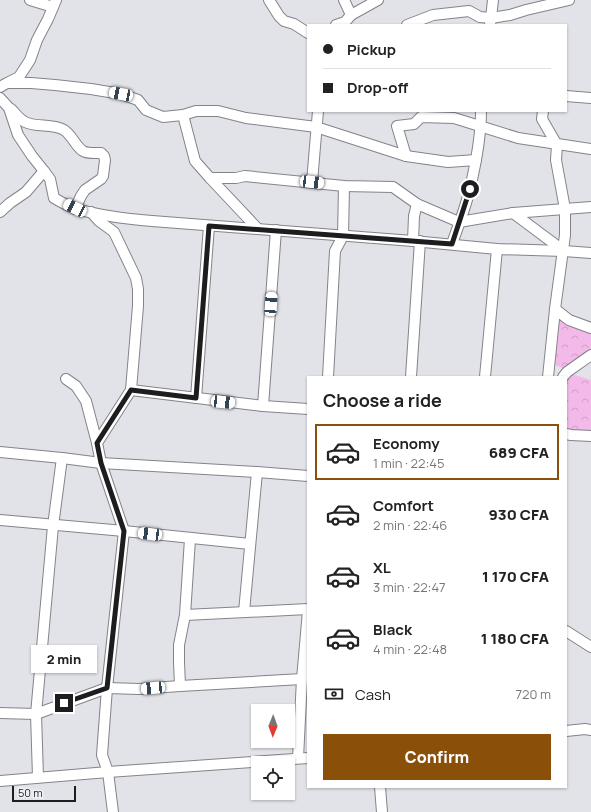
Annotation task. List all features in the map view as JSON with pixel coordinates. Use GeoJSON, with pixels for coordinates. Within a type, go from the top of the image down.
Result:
{"type":"FeatureCollection","features":[{"type":"Feature","properties":{"kind":"street"},"geometry":{"type":"LineString","coordinates":[[4,85],[20,77],[30,60],[37,40],[55,4],[30,0]]}},
{"type":"Feature","properties":{"kind":"street"},"geometry":{"type":"LineString","coordinates":[[269,0],[284,21],[294,24],[307,32]]}},
{"type":"Feature","properties":{"kind":"street"},"geometry":{"type":"LineString","coordinates":[[344,0],[344,22]]}},
{"type":"Feature","properties":{"kind":"street"},"geometry":{"type":"LineString","coordinates":[[344,22],[378,0]]}},
{"type":"Feature","properties":{"kind":"street"},"geometry":{"type":"LineString","coordinates":[[491,21],[493,0]]}},
{"type":"Feature","properties":{"kind":"street"},"geometry":{"type":"LineString","coordinates":[[410,24],[433,15],[469,11],[491,21],[526,10],[570,0]]}},
{"type":"Feature","properties":{"kind":"street"},"geometry":{"type":"LineString","coordinates":[[4,85],[31,83],[91,89],[121,94],[138,100],[146,110],[163,117],[196,112],[218,111],[246,118],[316,128],[406,156],[448,162],[476,160]]}},
{"type":"Feature","properties":{"kind":"street"},"geometry":{"type":"LineString","coordinates":[[567,96],[591,98]]}},
{"type":"Feature","properties":{"kind":"street"},"geometry":{"type":"LineString","coordinates":[[0,98],[9,108],[26,122],[35,125],[58,127],[65,131],[81,150],[101,153],[104,156],[103,176],[85,190],[75,208]]}},
{"type":"Feature","properties":{"kind":"street"},"geometry":{"type":"LineString","coordinates":[[9,108],[18,135],[50,179],[54,198],[75,208],[91,212],[120,218],[209,226],[416,241],[497,249],[591,253]]}},
{"type":"Feature","properties":{"kind":"street"},"geometry":{"type":"LineString","coordinates":[[312,182],[318,112]]}},
{"type":"Feature","properties":{"kind":"street"},"geometry":{"type":"LineString","coordinates":[[452,244],[470,189],[481,126],[481,112]]}},
{"type":"Feature","properties":{"kind":"street"},"geometry":{"type":"LineString","coordinates":[[543,112],[542,119],[557,144],[556,160],[565,209],[564,251],[555,309],[548,376]]}},
{"type":"Feature","properties":{"kind":"street"},"geometry":{"type":"LineString","coordinates":[[183,115],[195,161],[258,229]]}},
{"type":"Feature","properties":{"kind":"street"},"geometry":{"type":"LineString","coordinates":[[406,156],[397,126],[414,124],[421,117],[454,118],[518,138],[591,149]]}},
{"type":"Feature","properties":{"kind":"street"},"geometry":{"type":"LineString","coordinates":[[0,212],[26,192],[44,171]]}},
{"type":"Feature","properties":{"kind":"street"},"geometry":{"type":"LineString","coordinates":[[210,178],[236,178],[245,176],[344,186],[392,187],[417,204],[459,222],[513,213],[591,207]]}},
{"type":"Feature","properties":{"kind":"street"},"geometry":{"type":"LineString","coordinates":[[328,376],[335,251],[343,236],[344,186]]}},
{"type":"Feature","properties":{"kind":"street"},"geometry":{"type":"LineString","coordinates":[[411,376],[416,241],[414,216],[417,204]]}},
{"type":"Feature","properties":{"kind":"street"},"geometry":{"type":"LineString","coordinates":[[91,212],[99,221],[114,232],[136,278],[138,289],[131,390],[97,443]]}},
{"type":"Feature","properties":{"kind":"street"},"geometry":{"type":"LineString","coordinates":[[513,213],[564,251]]}},
{"type":"Feature","properties":{"kind":"street"},"geometry":{"type":"LineString","coordinates":[[196,398],[209,226]]}},
{"type":"Feature","properties":{"kind":"street"},"geometry":{"type":"LineString","coordinates":[[264,406],[276,230]]}},
{"type":"Feature","properties":{"kind":"street"},"geometry":{"type":"LineString","coordinates":[[485,376],[497,249]]}},
{"type":"Feature","properties":{"kind":"street"},"geometry":{"type":"LineString","coordinates":[[555,309],[569,320],[591,328]]}},
{"type":"Feature","properties":{"kind":"street"},"geometry":{"type":"LineString","coordinates":[[564,376],[591,355]]}},
{"type":"Feature","properties":{"kind":"street"},"geometry":{"type":"LineString","coordinates":[[66,379],[76,386],[86,401],[101,463],[124,531],[107,688],[102,755],[108,772],[113,812]]}},
{"type":"Feature","properties":{"kind":"street"},"geometry":{"type":"LineString","coordinates":[[131,390],[307,410]]}},
{"type":"Feature","properties":{"kind":"street"},"geometry":{"type":"LineString","coordinates":[[567,434],[591,436]]}},
{"type":"Feature","properties":{"kind":"street"},"geometry":{"type":"LineString","coordinates":[[0,452],[101,463],[307,476]]}},
{"type":"Feature","properties":{"kind":"street"},"geometry":{"type":"LineString","coordinates":[[38,778],[36,714],[53,526],[62,458]]}},
{"type":"Feature","properties":{"kind":"street"},"geometry":{"type":"LineString","coordinates":[[244,612],[257,472]]}},
{"type":"Feature","properties":{"kind":"street"},"geometry":{"type":"LineString","coordinates":[[0,520],[250,544]]}},
{"type":"Feature","properties":{"kind":"street"},"geometry":{"type":"LineString","coordinates":[[180,686],[179,645],[185,616],[190,539]]}},
{"type":"Feature","properties":{"kind":"street"},"geometry":{"type":"LineString","coordinates":[[185,616],[307,610]]}},
{"type":"Feature","properties":{"kind":"street"},"geometry":{"type":"LineString","coordinates":[[0,781],[303,758],[302,679],[307,622]]}},
{"type":"Feature","properties":{"kind":"street"},"geometry":{"type":"LineString","coordinates":[[567,632],[591,647]]}},
{"type":"Feature","properties":{"kind":"street"},"geometry":{"type":"LineString","coordinates":[[0,713],[36,714],[107,688],[139,689],[302,679]]}},
{"type":"Feature","properties":{"kind":"street"},"geometry":{"type":"LineString","coordinates":[[567,731],[585,729],[591,730]]}},
{"type":"Feature","properties":{"kind":"street"},"geometry":{"type":"LineString","coordinates":[[380,788],[382,812]]}},
{"type":"Feature","properties":{"kind":"green space"},"geometry":{"type":"Polygon","coordinates":[[[556,312],[591,329],[591,353],[567,370],[551,363],[556,312]]]}},
{"type":"Feature","properties":{"kind":"green space"},"geometry":{"type":"Polygon","coordinates":[[[568,373],[591,380],[591,435],[567,433],[566,376],[568,373]]]}},
{"type":"Feature","properties":{"kind":"route"},"geometry":{"type":"LineString","coordinates":[[64,703],[107,688],[124,531],[101,463],[97,443],[131,390],[196,398],[209,226],[452,244],[470,189]]}}]}
